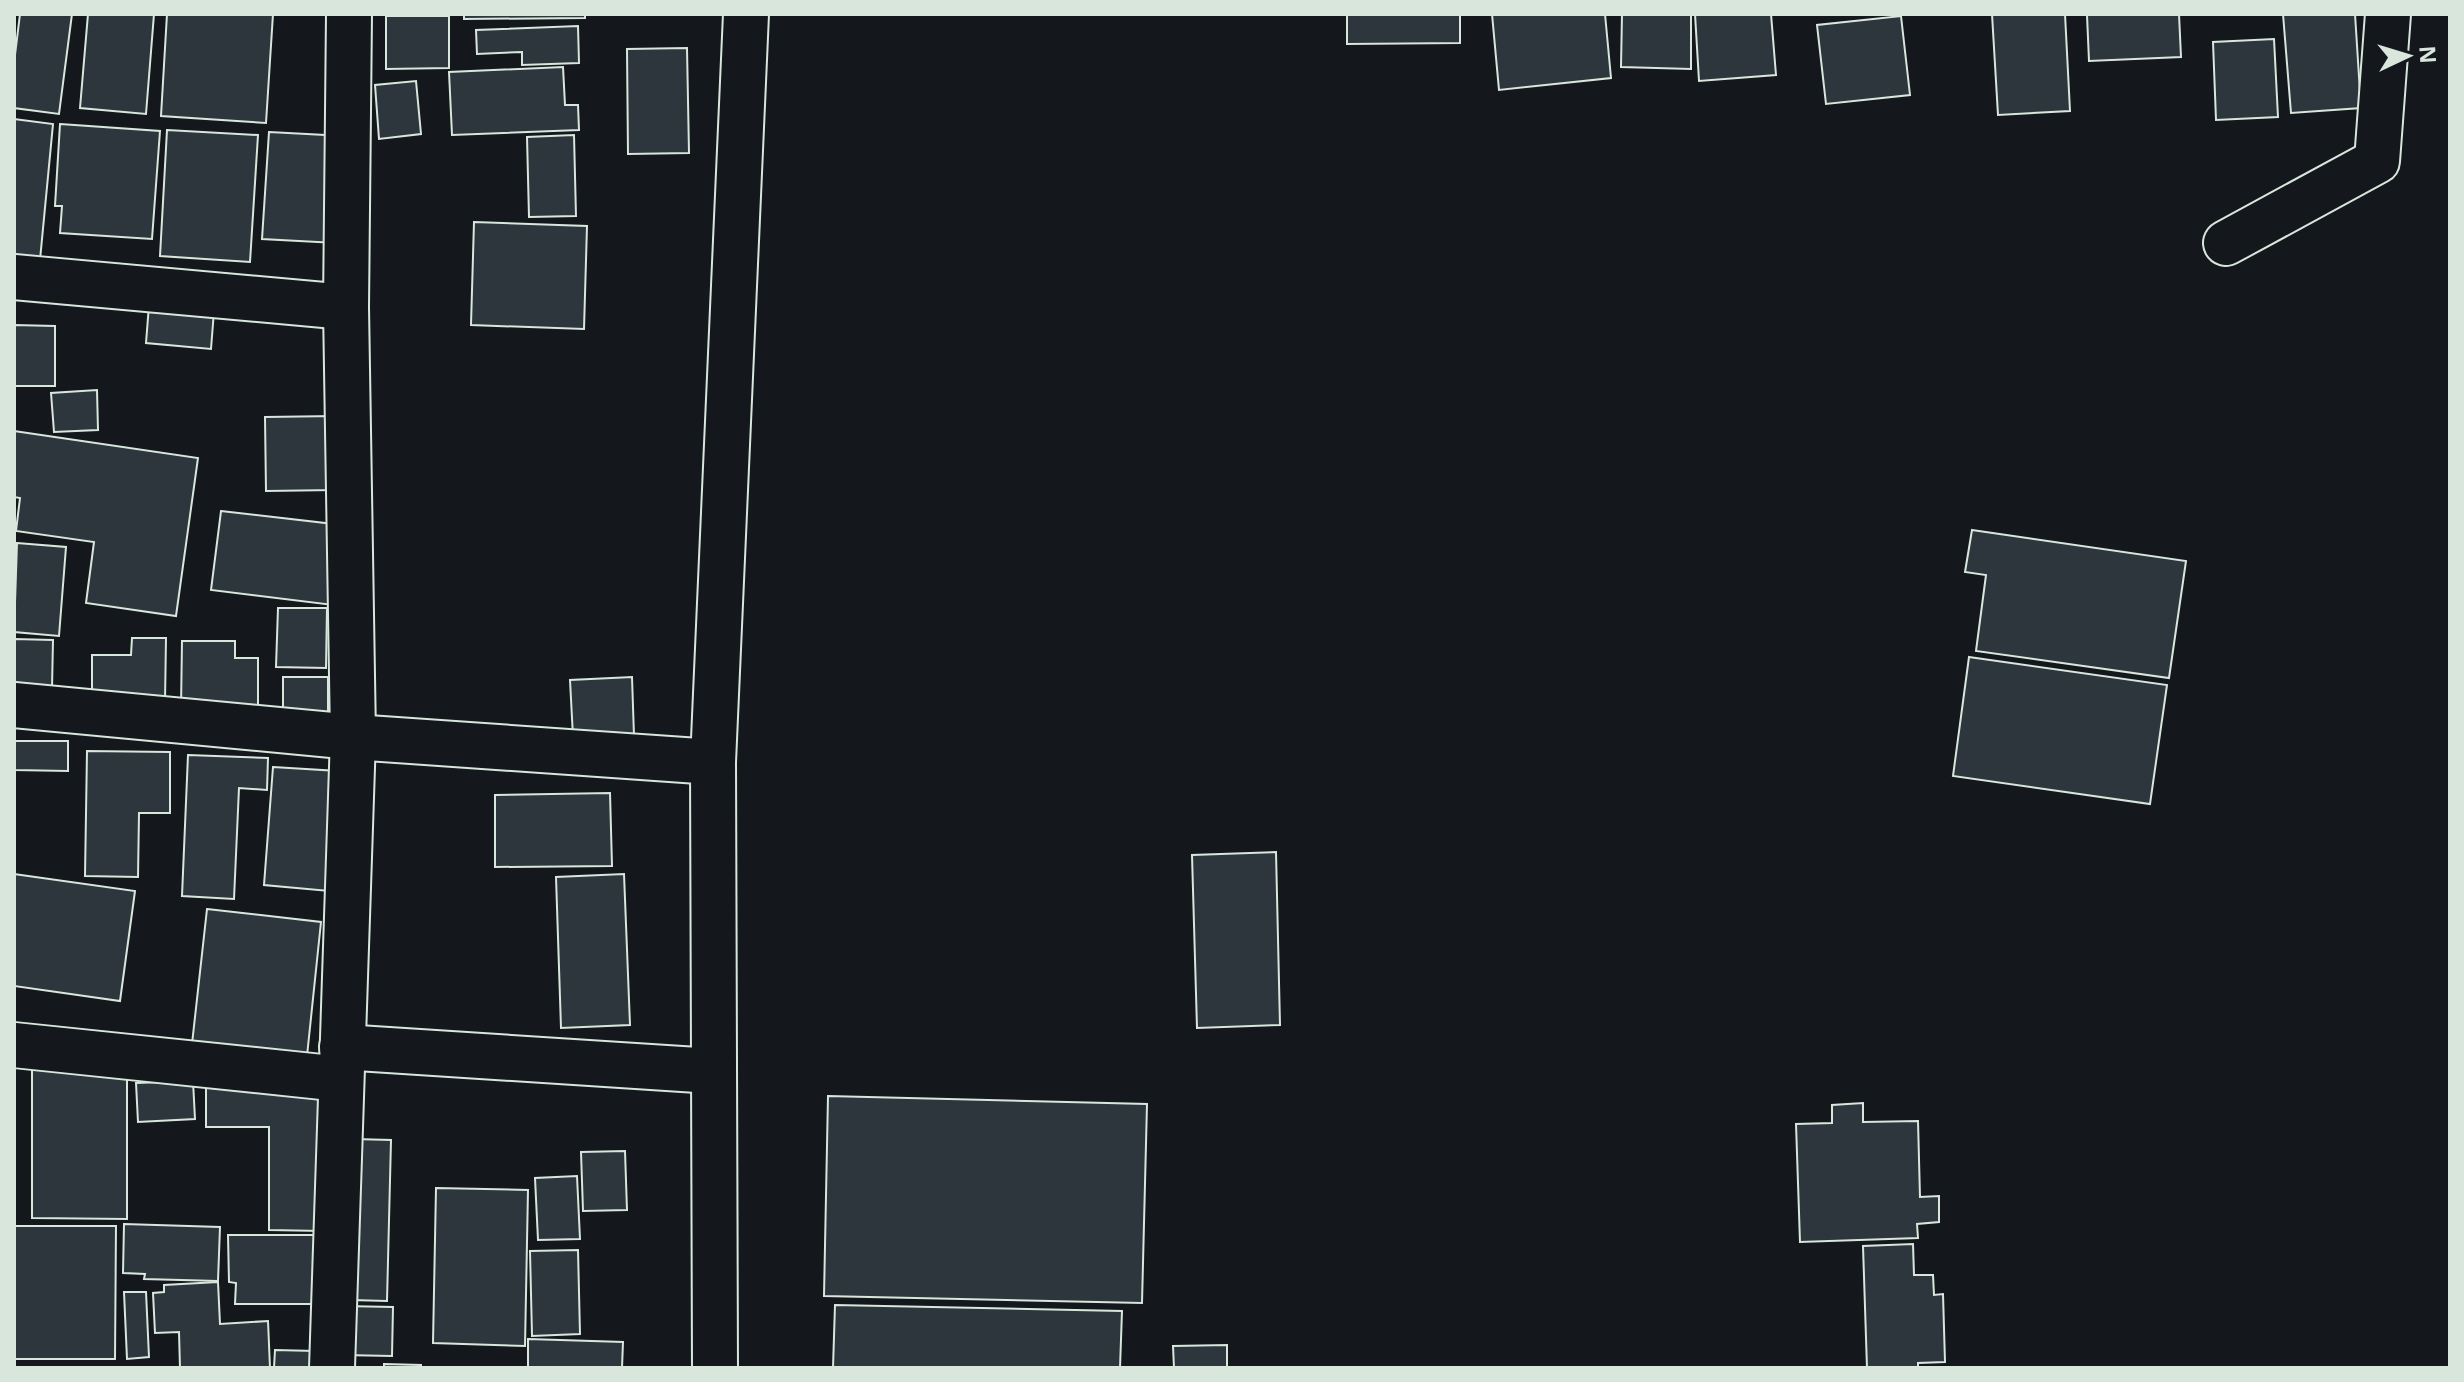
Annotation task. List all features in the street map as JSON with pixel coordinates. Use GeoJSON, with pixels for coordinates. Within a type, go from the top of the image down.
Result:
{"type":"FeatureCollection","features":[{"type":"Feature","properties":{"kind":"street"},"geometry":{"type":"LineString","coordinates":[[332,1368],[353,737],[346,307],[349,14]]}},
{"type":"Feature","properties":{"kind":"street"},"geometry":{"type":"LineString","coordinates":[[715,1368],[713,762],[746,14]]}},
{"type":"Feature","properties":{"kind":"street"},"geometry":{"type":"LineString","coordinates":[[2226,243],[2377,161],[2388,14]]}},
{"type":"Feature","properties":{"kind":"street"},"geometry":{"type":"LineString","coordinates":[[14,277],[346,307]]}},
{"type":"Feature","properties":{"kind":"street"},"geometry":{"type":"LineString","coordinates":[[14,705],[353,737],[713,762]]}},
{"type":"Feature","properties":{"kind":"street"},"geometry":{"type":"LineString","coordinates":[[14,1045],[342,1063],[713,1071]]}},
{"type":"Feature","properties":{"kind":"building"},"geometry":{"type":"Polygon","coordinates":[[[20,14],[72,14],[59,114],[14,108],[14,63],[20,14]]]}},
{"type":"Feature","properties":{"kind":"building"},"geometry":{"type":"Polygon","coordinates":[[[88,14],[154,14],[146,114],[80,108],[88,14]]]}},
{"type":"Feature","properties":{"kind":"building"},"geometry":{"type":"Polygon","coordinates":[[[167,14],[273,14],[266,123],[161,116],[167,14]]]}},
{"type":"Feature","properties":{"kind":"building"},"geometry":{"type":"Polygon","coordinates":[[[464,14],[585,14],[585,18],[464,19],[464,14]]]}},
{"type":"Feature","properties":{"kind":"building"},"geometry":{"type":"Polygon","coordinates":[[[1347,14],[1460,14],[1460,43],[1347,44],[1347,14]]]}},
{"type":"Feature","properties":{"kind":"building"},"geometry":{"type":"Polygon","coordinates":[[[1492,14],[1605,14],[1611,78],[1499,90],[1492,14]]]}},
{"type":"Feature","properties":{"kind":"building"},"geometry":{"type":"Polygon","coordinates":[[[1622,14],[1691,14],[1691,69],[1621,67],[1622,14]]]}},
{"type":"Feature","properties":{"kind":"building"},"geometry":{"type":"Polygon","coordinates":[[[1695,14],[1771,14],[1776,75],[1699,81],[1695,14]]]}},
{"type":"Feature","properties":{"kind":"building"},"geometry":{"type":"Polygon","coordinates":[[[1992,14],[2065,14],[2070,111],[1998,115],[1992,14]]]}},
{"type":"Feature","properties":{"kind":"building"},"geometry":{"type":"Polygon","coordinates":[[[2179,14],[2181,57],[2089,61],[2087,15],[2179,14]]]}},
{"type":"Feature","properties":{"kind":"building"},"geometry":{"type":"Polygon","coordinates":[[[2283,14],[2355,14],[2361,108],[2291,113],[2283,14]]]}},
{"type":"Feature","properties":{"kind":"building"},"geometry":{"type":"Polygon","coordinates":[[[386,16],[449,16],[449,68],[386,69],[386,16]]]}},
{"type":"Feature","properties":{"kind":"building"},"geometry":{"type":"Polygon","coordinates":[[[1901,16],[1910,95],[1826,104],[1817,25],[1901,16]]]}},
{"type":"Feature","properties":{"kind":"building"},"geometry":{"type":"Polygon","coordinates":[[[578,26],[579,63],[522,65],[522,52],[477,54],[476,30],[578,26]]]}},
{"type":"Feature","properties":{"kind":"building"},"geometry":{"type":"Polygon","coordinates":[[[2274,39],[2278,117],[2216,120],[2213,42],[2274,39]]]}},
{"type":"Feature","properties":{"kind":"building"},"geometry":{"type":"Polygon","coordinates":[[[687,48],[689,153],[628,154],[627,49],[687,48]]]}},
{"type":"Feature","properties":{"kind":"building"},"geometry":{"type":"Polygon","coordinates":[[[563,67],[565,105],[578,105],[579,130],[452,135],[449,72],[563,67]]]}},
{"type":"Feature","properties":{"kind":"building"},"geometry":{"type":"Polygon","coordinates":[[[416,81],[421,134],[379,139],[375,85],[416,81]]]}},
{"type":"Feature","properties":{"kind":"building"},"geometry":{"type":"Polygon","coordinates":[[[14,119],[53,124],[40,260],[14,258],[14,119]]]}},
{"type":"Feature","properties":{"kind":"building"},"geometry":{"type":"Polygon","coordinates":[[[60,124],[160,131],[152,239],[60,233],[62,206],[55,206],[60,124]]]}},
{"type":"Feature","properties":{"kind":"building"},"geometry":{"type":"Polygon","coordinates":[[[167,130],[258,135],[250,262],[160,256],[167,130]]]}},
{"type":"Feature","properties":{"kind":"building"},"geometry":{"type":"Polygon","coordinates":[[[269,132],[344,136],[336,243],[262,239],[269,132]]]}},
{"type":"Feature","properties":{"kind":"building"},"geometry":{"type":"Polygon","coordinates":[[[574,135],[576,216],[529,217],[527,137],[574,135]]]}},
{"type":"Feature","properties":{"kind":"building"},"geometry":{"type":"Polygon","coordinates":[[[474,222],[587,226],[584,329],[471,325],[474,222]]]}},
{"type":"Feature","properties":{"kind":"building"},"geometry":{"type":"Polygon","coordinates":[[[149,305],[214,311],[211,349],[146,343],[149,305]]]}},
{"type":"Feature","properties":{"kind":"building"},"geometry":{"type":"Polygon","coordinates":[[[14,325],[55,326],[55,386],[14,386],[14,325]]]}},
{"type":"Feature","properties":{"kind":"building"},"geometry":{"type":"Polygon","coordinates":[[[97,390],[98,430],[54,432],[51,393],[97,390]]]}},
{"type":"Feature","properties":{"kind":"building"},"geometry":{"type":"Polygon","coordinates":[[[335,416],[335,490],[266,491],[265,417],[335,416]]]}},
{"type":"Feature","properties":{"kind":"building"},"geometry":{"type":"Polygon","coordinates":[[[14,431],[198,458],[176,616],[86,603],[94,542],[16,531],[20,498],[14,497],[14,431]]]}},
{"type":"Feature","properties":{"kind":"building"},"geometry":{"type":"Polygon","coordinates":[[[221,511],[342,525],[333,605],[211,590],[221,511]]]}},
{"type":"Feature","properties":{"kind":"building"},"geometry":{"type":"Polygon","coordinates":[[[1972,530],[2186,561],[2169,678],[1976,651],[1986,575],[1965,572],[1972,530]]]}},
{"type":"Feature","properties":{"kind":"building"},"geometry":{"type":"Polygon","coordinates":[[[17,543],[66,547],[59,636],[14,632],[17,543]]]}},
{"type":"Feature","properties":{"kind":"building"},"geometry":{"type":"Polygon","coordinates":[[[278,608],[327,608],[326,668],[276,667],[278,608]]]}},
{"type":"Feature","properties":{"kind":"building"},"geometry":{"type":"Polygon","coordinates":[[[132,638],[166,638],[165,702],[92,701],[92,655],[131,655],[132,638]]]}},
{"type":"Feature","properties":{"kind":"building"},"geometry":{"type":"Polygon","coordinates":[[[14,639],[53,640],[52,688],[14,687],[14,639]]]}},
{"type":"Feature","properties":{"kind":"building"},"geometry":{"type":"Polygon","coordinates":[[[182,641],[235,641],[235,658],[258,658],[258,709],[181,708],[182,641]]]}},
{"type":"Feature","properties":{"kind":"building"},"geometry":{"type":"Polygon","coordinates":[[[1969,657],[2167,685],[2150,804],[1953,776],[1969,657]]]}},
{"type":"Feature","properties":{"kind":"building"},"geometry":{"type":"Polygon","coordinates":[[[283,677],[328,677],[328,717],[283,716],[283,677]]]}},
{"type":"Feature","properties":{"kind":"building"},"geometry":{"type":"Polygon","coordinates":[[[632,677],[634,736],[573,737],[570,680],[632,677]]]}},
{"type":"Feature","properties":{"kind":"building"},"geometry":{"type":"Polygon","coordinates":[[[14,741],[68,741],[68,771],[14,770],[14,741]]]}},
{"type":"Feature","properties":{"kind":"building"},"geometry":{"type":"Polygon","coordinates":[[[87,751],[170,752],[170,813],[139,813],[138,877],[85,876],[87,751]]]}},
{"type":"Feature","properties":{"kind":"building"},"geometry":{"type":"Polygon","coordinates":[[[188,755],[268,758],[267,790],[239,788],[234,899],[182,896],[188,755]]]}},
{"type":"Feature","properties":{"kind":"building"},"geometry":{"type":"Polygon","coordinates":[[[273,767],[338,771],[329,891],[264,885],[273,767]]]}},
{"type":"Feature","properties":{"kind":"building"},"geometry":{"type":"Polygon","coordinates":[[[610,793],[612,866],[495,867],[495,795],[610,793]]]}},
{"type":"Feature","properties":{"kind":"building"},"geometry":{"type":"Polygon","coordinates":[[[1276,852],[1280,1025],[1197,1028],[1192,855],[1276,852]]]}},
{"type":"Feature","properties":{"kind":"building"},"geometry":{"type":"Polygon","coordinates":[[[14,874],[135,891],[120,1001],[14,986],[14,874]]]}},
{"type":"Feature","properties":{"kind":"building"},"geometry":{"type":"Polygon","coordinates":[[[624,874],[630,1025],[561,1028],[556,877],[624,874]]]}},
{"type":"Feature","properties":{"kind":"building"},"geometry":{"type":"Polygon","coordinates":[[[207,909],[321,922],[307,1056],[192,1044],[207,909]]]}},
{"type":"Feature","properties":{"kind":"building"},"geometry":{"type":"Polygon","coordinates":[[[32,1067],[127,1067],[127,1219],[32,1218],[32,1067]]]}},
{"type":"Feature","properties":{"kind":"building"},"geometry":{"type":"Polygon","coordinates":[[[193,1081],[195,1119],[138,1122],[136,1083],[193,1081]]]}},
{"type":"Feature","properties":{"kind":"building"},"geometry":{"type":"Polygon","coordinates":[[[206,1085],[323,1086],[322,1231],[269,1230],[269,1127],[206,1127],[206,1085]]]}},
{"type":"Feature","properties":{"kind":"building"},"geometry":{"type":"Polygon","coordinates":[[[828,1096],[1147,1104],[1142,1303],[824,1296],[828,1096]]]}},
{"type":"Feature","properties":{"kind":"building"},"geometry":{"type":"Polygon","coordinates":[[[1863,1103],[1863,1122],[1918,1121],[1920,1197],[1939,1196],[1939,1222],[1917,1224],[1918,1238],[1800,1242],[1796,1124],[1832,1123],[1832,1105],[1863,1103]]]}},
{"type":"Feature","properties":{"kind":"building"},"geometry":{"type":"Polygon","coordinates":[[[354,1139],[391,1140],[387,1301],[351,1300],[354,1139]]]}},
{"type":"Feature","properties":{"kind":"building"},"geometry":{"type":"Polygon","coordinates":[[[625,1151],[627,1210],[583,1211],[581,1152],[625,1151]]]}},
{"type":"Feature","properties":{"kind":"building"},"geometry":{"type":"Polygon","coordinates":[[[577,1176],[580,1239],[538,1240],[535,1178],[577,1176]]]}},
{"type":"Feature","properties":{"kind":"building"},"geometry":{"type":"Polygon","coordinates":[[[436,1188],[528,1190],[525,1346],[433,1343],[436,1188]]]}},
{"type":"Feature","properties":{"kind":"building"},"geometry":{"type":"Polygon","coordinates":[[[124,1224],[220,1227],[218,1281],[144,1279],[145,1274],[123,1273],[124,1224]]]}},
{"type":"Feature","properties":{"kind":"building"},"geometry":{"type":"Polygon","coordinates":[[[14,1226],[116,1226],[115,1359],[14,1359],[14,1226]]]}},
{"type":"Feature","properties":{"kind":"building"},"geometry":{"type":"Polygon","coordinates":[[[228,1235],[319,1235],[319,1304],[235,1304],[236,1283],[229,1282],[228,1235]]]}},
{"type":"Feature","properties":{"kind":"building"},"geometry":{"type":"Polygon","coordinates":[[[1913,1244],[1914,1275],[1933,1275],[1934,1295],[1943,1294],[1945,1362],[1918,1363],[1918,1368],[1867,1368],[1863,1246],[1913,1244]]]}},
{"type":"Feature","properties":{"kind":"building"},"geometry":{"type":"Polygon","coordinates":[[[578,1250],[580,1334],[532,1336],[530,1251],[578,1250]]]}},
{"type":"Feature","properties":{"kind":"building"},"geometry":{"type":"Polygon","coordinates":[[[218,1282],[220,1324],[268,1321],[270,1368],[180,1368],[179,1332],[155,1333],[153,1293],[164,1292],[164,1285],[218,1282]]]}},
{"type":"Feature","properties":{"kind":"building"},"geometry":{"type":"Polygon","coordinates":[[[124,1292],[146,1292],[149,1357],[127,1359],[124,1292]]]}},
{"type":"Feature","properties":{"kind":"building"},"geometry":{"type":"Polygon","coordinates":[[[835,1305],[1122,1311],[1120,1368],[833,1368],[835,1305]]]}},
{"type":"Feature","properties":{"kind":"building"},"geometry":{"type":"Polygon","coordinates":[[[343,1306],[393,1307],[392,1356],[343,1355],[343,1306]]]}},
{"type":"Feature","properties":{"kind":"building"},"geometry":{"type":"Polygon","coordinates":[[[528,1339],[623,1342],[622,1368],[528,1368],[528,1339]]]}},
{"type":"Feature","properties":{"kind":"building"},"geometry":{"type":"Polygon","coordinates":[[[1227,1345],[1227,1368],[1174,1368],[1173,1346],[1227,1345]]]}},
{"type":"Feature","properties":{"kind":"building"},"geometry":{"type":"Polygon","coordinates":[[[275,1350],[315,1351],[314,1368],[274,1368],[275,1350]]]}},
{"type":"Feature","properties":{"kind":"building"},"geometry":{"type":"Polygon","coordinates":[[[384,1364],[421,1365],[421,1368],[384,1368],[384,1364]]]}}]}
